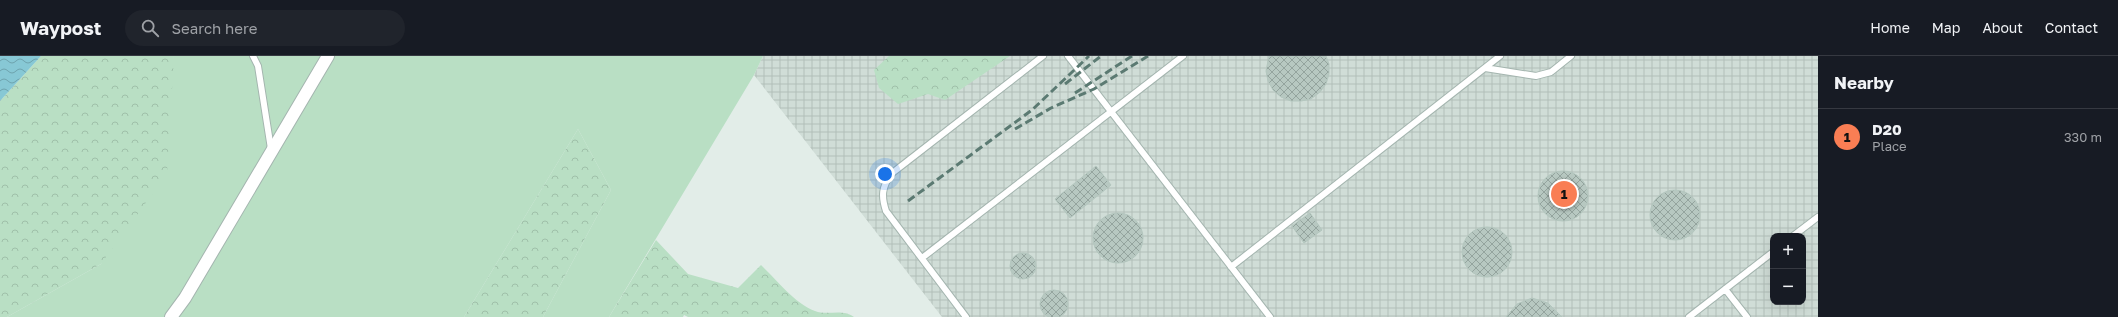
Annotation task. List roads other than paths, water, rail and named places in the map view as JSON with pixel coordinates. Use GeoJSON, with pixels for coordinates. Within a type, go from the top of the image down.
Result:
{"type":"FeatureCollection","features":[{"type":"Feature","properties":{"kind":"street"},"geometry":{"type":"LineString","coordinates":[[171,317],[185,298],[328,56]]}},
{"type":"Feature","properties":{"kind":"lane"},"geometry":{"type":"LineString","coordinates":[[252,56],[258,66],[271,151]]}},
{"type":"Feature","properties":{"kind":"lane"},"geometry":{"type":"LineString","coordinates":[[966,317],[886,211],[882,198],[883,185],[891,174],[1042,56]]}},
{"type":"Feature","properties":{"kind":"lane"},"geometry":{"type":"LineString","coordinates":[[1068,56],[1270,317]]}},
{"type":"Feature","properties":{"kind":"lane"},"geometry":{"type":"LineString","coordinates":[[922,258],[1183,56]]}},
{"type":"Feature","properties":{"kind":"lane"},"geometry":{"type":"LineString","coordinates":[[1231,267],[1500,56]]}},
{"type":"Feature","properties":{"kind":"lane"},"geometry":{"type":"LineString","coordinates":[[1485,68],[1536,76],[1551,72],[1571,56]]}},
{"type":"Feature","properties":{"kind":"lane"},"geometry":{"type":"LineString","coordinates":[[1797,233],[1818,217]]}},
{"type":"Feature","properties":{"kind":"lane"},"geometry":{"type":"LineString","coordinates":[[1689,317],[1770,254]]}},
{"type":"Feature","properties":{"kind":"lane"},"geometry":{"type":"LineString","coordinates":[[1725,289],[1747,317]]}},
{"type":"Feature","properties":{"kind":"water"},"geometry":{"type":"Polygon","coordinates":[[[0,56],[41,56],[0,101],[0,56]]]}},
{"type":"Feature","properties":{"kind":"railway"},"geometry":{"type":"LineString","coordinates":[[908,201],[1032,110],[1089,56]]}},
{"type":"Feature","properties":{"kind":"railway"},"geometry":{"type":"LineString","coordinates":[[1065,84],[1101,56]]}},
{"type":"Feature","properties":{"kind":"railway"},"geometry":{"type":"LineString","coordinates":[[1075,93],[1132,56]]}},
{"type":"Feature","properties":{"kind":"railway"},"geometry":{"type":"LineString","coordinates":[[1015,129],[1051,108],[1094,89],[1148,56]]}},
{"type":"Feature","properties":{"kind":"place","name":"D20"},"geometry":{"type":"Point","coordinates":[1564,194]}}]}
